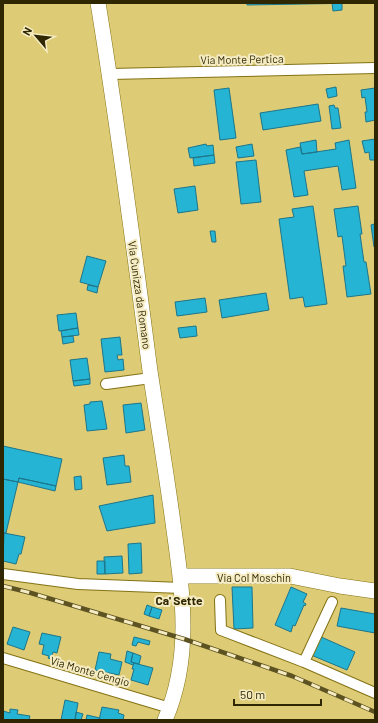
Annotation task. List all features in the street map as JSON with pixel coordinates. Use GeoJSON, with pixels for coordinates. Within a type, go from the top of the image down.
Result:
{"type":"FeatureCollection","features":[{"type":"Feature","properties":{"kind":"main road","name":"Via Cunizza da Romano"},"geometry":{"type":"LineString","coordinates":[[98,3],[110,74],[151,378],[167,473],[181,582],[184,639],[177,684],[167,714]]}},
{"type":"Feature","properties":{"kind":"main road","name":"Via Col Moschin"},"geometry":{"type":"LineString","coordinates":[[181,582],[290,576],[375,591]]}},
{"type":"Feature","properties":{"kind":"street","name":"Via Monte Pertica"},"geometry":{"type":"LineString","coordinates":[[110,74],[375,68]]}},
{"type":"Feature","properties":{"kind":"street"},"geometry":{"type":"LineString","coordinates":[[106,384],[151,378]]}},
{"type":"Feature","properties":{"kind":"street"},"geometry":{"type":"LineString","coordinates":[[3,574],[78,584],[181,582]]}},
{"type":"Feature","properties":{"kind":"street"},"geometry":{"type":"LineString","coordinates":[[220,600],[221,630],[304,662],[375,693]]}},
{"type":"Feature","properties":{"kind":"street"},"geometry":{"type":"LineString","coordinates":[[304,662],[332,602]]}},
{"type":"Feature","properties":{"kind":"street","name":"Via Monte Cengio"},"geometry":{"type":"LineString","coordinates":[[3,658],[167,714]]}},
{"type":"Feature","properties":{"kind":"building"},"geometry":{"type":"Polygon","coordinates":[[[247,3],[359,3],[247,5],[247,3]]]}},
{"type":"Feature","properties":{"kind":"building"},"geometry":{"type":"Polygon","coordinates":[[[332,3],[342,3],[342,10],[333,11],[332,3]]]}},
{"type":"Feature","properties":{"kind":"building"},"geometry":{"type":"Polygon","coordinates":[[[336,87],[337,96],[328,98],[326,89],[336,87]]]}},
{"type":"Feature","properties":{"kind":"building"},"geometry":{"type":"Polygon","coordinates":[[[229,88],[236,138],[220,140],[214,90],[229,88]]]}},
{"type":"Feature","properties":{"kind":"building"},"geometry":{"type":"Polygon","coordinates":[[[375,88],[375,120],[366,122],[365,112],[367,112],[365,97],[362,98],[361,90],[375,88]]]}},
{"type":"Feature","properties":{"kind":"building"},"geometry":{"type":"Polygon","coordinates":[[[318,104],[321,121],[263,130],[260,113],[318,104]]]}},
{"type":"Feature","properties":{"kind":"building"},"geometry":{"type":"Polygon","coordinates":[[[334,105],[335,108],[338,108],[341,128],[332,129],[329,106],[334,105]]]}},
{"type":"Feature","properties":{"kind":"building"},"geometry":{"type":"Polygon","coordinates":[[[375,139],[375,160],[370,160],[369,152],[365,153],[362,141],[375,139]]]}},
{"type":"Feature","properties":{"kind":"building"},"geometry":{"type":"Polygon","coordinates":[[[316,140],[317,152],[302,154],[300,143],[316,140]]]}},
{"type":"Feature","properties":{"kind":"building"},"geometry":{"type":"Polygon","coordinates":[[[349,140],[356,188],[342,190],[338,166],[304,171],[308,195],[294,197],[286,150],[300,147],[302,154],[336,149],[335,143],[349,140]]]}},
{"type":"Feature","properties":{"kind":"building"},"geometry":{"type":"Polygon","coordinates":[[[206,144],[207,146],[213,145],[214,155],[190,158],[188,148],[206,144]]]}},
{"type":"Feature","properties":{"kind":"building"},"geometry":{"type":"Polygon","coordinates":[[[252,144],[254,156],[238,158],[236,147],[252,144]]]}},
{"type":"Feature","properties":{"kind":"building"},"geometry":{"type":"Polygon","coordinates":[[[214,155],[215,163],[194,166],[193,158],[214,155]]]}},
{"type":"Feature","properties":{"kind":"building"},"geometry":{"type":"Polygon","coordinates":[[[256,160],[261,202],[241,204],[236,162],[256,160]]]}},
{"type":"Feature","properties":{"kind":"building"},"geometry":{"type":"Polygon","coordinates":[[[195,186],[198,210],[178,213],[174,189],[195,186]]]}},
{"type":"Feature","properties":{"kind":"building"},"geometry":{"type":"Polygon","coordinates":[[[313,206],[327,304],[305,307],[303,297],[290,299],[279,219],[294,217],[292,209],[313,206]]]}},
{"type":"Feature","properties":{"kind":"building"},"geometry":{"type":"Polygon","coordinates":[[[358,206],[364,262],[366,262],[371,294],[347,297],[343,266],[346,266],[342,236],[338,237],[334,209],[358,206]]]}},
{"type":"Feature","properties":{"kind":"building"},"geometry":{"type":"Polygon","coordinates":[[[374,224],[375,247],[371,225],[374,224]]]}},
{"type":"Feature","properties":{"kind":"building"},"geometry":{"type":"Polygon","coordinates":[[[210,231],[215,231],[216,242],[212,242],[210,231]]]}},
{"type":"Feature","properties":{"kind":"building"},"geometry":{"type":"Polygon","coordinates":[[[87,256],[106,261],[98,287],[80,282],[87,256]]]}},
{"type":"Feature","properties":{"kind":"building"},"geometry":{"type":"Polygon","coordinates":[[[88,285],[98,287],[97,293],[87,290],[88,285]]]}},
{"type":"Feature","properties":{"kind":"building"},"geometry":{"type":"Polygon","coordinates":[[[266,293],[269,310],[222,318],[219,300],[266,293]]]}},
{"type":"Feature","properties":{"kind":"building"},"geometry":{"type":"Polygon","coordinates":[[[205,298],[207,312],[177,316],[175,302],[205,298]]]}},
{"type":"Feature","properties":{"kind":"building"},"geometry":{"type":"Polygon","coordinates":[[[76,313],[78,328],[59,331],[57,315],[76,313]]]}},
{"type":"Feature","properties":{"kind":"building"},"geometry":{"type":"Polygon","coordinates":[[[196,326],[197,336],[180,338],[178,328],[196,326]]]}},
{"type":"Feature","properties":{"kind":"building"},"geometry":{"type":"Polygon","coordinates":[[[78,328],[79,335],[62,337],[61,331],[78,328]]]}},
{"type":"Feature","properties":{"kind":"building"},"geometry":{"type":"Polygon","coordinates":[[[73,336],[74,342],[63,344],[62,337],[73,336]]]}},
{"type":"Feature","properties":{"kind":"building"},"geometry":{"type":"Polygon","coordinates":[[[120,337],[122,355],[117,355],[118,360],[123,359],[124,370],[105,372],[101,339],[120,337]]]}},
{"type":"Feature","properties":{"kind":"building"},"geometry":{"type":"Polygon","coordinates":[[[87,358],[90,379],[73,381],[70,360],[87,358]]]}},
{"type":"Feature","properties":{"kind":"building"},"geometry":{"type":"Polygon","coordinates":[[[90,379],[90,384],[74,386],[73,381],[90,379]]]}},
{"type":"Feature","properties":{"kind":"building"},"geometry":{"type":"Polygon","coordinates":[[[102,401],[107,429],[87,431],[84,405],[90,404],[90,402],[102,401]]]}},
{"type":"Feature","properties":{"kind":"building"},"geometry":{"type":"Polygon","coordinates":[[[141,403],[145,430],[126,433],[123,405],[141,403]]]}},
{"type":"Feature","properties":{"kind":"building"},"geometry":{"type":"Polygon","coordinates":[[[3,446],[62,459],[56,486],[19,478],[18,482],[3,479],[3,446]]]}},
{"type":"Feature","properties":{"kind":"building"},"geometry":{"type":"Polygon","coordinates":[[[124,455],[125,466],[129,466],[131,482],[107,485],[103,458],[124,455]]]}},
{"type":"Feature","properties":{"kind":"building"},"geometry":{"type":"Polygon","coordinates":[[[81,476],[82,489],[75,490],[74,477],[81,476]]]}},
{"type":"Feature","properties":{"kind":"building"},"geometry":{"type":"Polygon","coordinates":[[[19,478],[56,486],[55,491],[18,482],[19,478]]]}},
{"type":"Feature","properties":{"kind":"building"},"geometry":{"type":"Polygon","coordinates":[[[3,479],[18,482],[6,533],[4,533],[3,537],[3,479]]]}},
{"type":"Feature","properties":{"kind":"building"},"geometry":{"type":"Polygon","coordinates":[[[153,495],[155,523],[107,531],[99,506],[153,495]]]}},
{"type":"Feature","properties":{"kind":"building"},"geometry":{"type":"Polygon","coordinates":[[[4,533],[25,537],[21,554],[19,554],[16,564],[3,561],[4,533]]]}},
{"type":"Feature","properties":{"kind":"building"},"geometry":{"type":"Polygon","coordinates":[[[141,543],[142,573],[129,574],[128,544],[141,543]]]}},
{"type":"Feature","properties":{"kind":"building"},"geometry":{"type":"Polygon","coordinates":[[[122,556],[123,573],[105,574],[104,557],[122,556]]]}},
{"type":"Feature","properties":{"kind":"building"},"geometry":{"type":"Polygon","coordinates":[[[97,561],[105,561],[105,574],[97,574],[97,561]]]}},
{"type":"Feature","properties":{"kind":"building"},"geometry":{"type":"Polygon","coordinates":[[[232,587],[252,587],[253,628],[234,629],[232,587]]]}},
{"type":"Feature","properties":{"kind":"building"},"geometry":{"type":"Polygon","coordinates":[[[291,587],[307,594],[303,602],[306,604],[305,606],[304,605],[295,626],[293,625],[291,632],[275,625],[291,587]]]}},
{"type":"Feature","properties":{"kind":"building"},"geometry":{"type":"Polygon","coordinates":[[[147,605],[152,607],[149,616],[144,614],[147,605]]]}},
{"type":"Feature","properties":{"kind":"building"},"geometry":{"type":"Polygon","coordinates":[[[152,607],[162,610],[159,619],[149,616],[152,607]]]}},
{"type":"Feature","properties":{"kind":"building"},"geometry":{"type":"Polygon","coordinates":[[[341,608],[375,614],[375,633],[337,626],[341,608]]]}},
{"type":"Feature","properties":{"kind":"building"},"geometry":{"type":"Polygon","coordinates":[[[13,627],[30,632],[24,650],[7,644],[13,627]]]}},
{"type":"Feature","properties":{"kind":"building"},"geometry":{"type":"Polygon","coordinates":[[[42,633],[61,637],[57,653],[53,652],[51,659],[48,658],[49,656],[42,654],[44,645],[39,644],[42,633]]]}},
{"type":"Feature","properties":{"kind":"building"},"geometry":{"type":"Polygon","coordinates":[[[319,636],[355,652],[347,670],[311,655],[319,636]]]}},
{"type":"Feature","properties":{"kind":"building"},"geometry":{"type":"Polygon","coordinates":[[[134,637],[150,641],[149,645],[138,642],[136,646],[132,645],[134,637]]]}},
{"type":"Feature","properties":{"kind":"building"},"geometry":{"type":"Polygon","coordinates":[[[127,651],[133,653],[131,662],[134,663],[133,665],[125,662],[127,651]]]}},
{"type":"Feature","properties":{"kind":"building"},"geometry":{"type":"Polygon","coordinates":[[[99,652],[111,654],[110,659],[122,662],[119,675],[95,670],[99,652]]]}},
{"type":"Feature","properties":{"kind":"building"},"geometry":{"type":"Polygon","coordinates":[[[133,653],[141,656],[139,664],[131,662],[133,653]]]}},
{"type":"Feature","properties":{"kind":"building"},"geometry":{"type":"Polygon","coordinates":[[[134,663],[153,668],[148,685],[131,680],[134,663]]]}},
{"type":"Feature","properties":{"kind":"building"},"geometry":{"type":"Polygon","coordinates":[[[65,700],[78,703],[75,720],[61,720],[65,700]]]}},
{"type":"Feature","properties":{"kind":"building"},"geometry":{"type":"Polygon","coordinates":[[[102,707],[119,710],[118,713],[124,715],[123,720],[99,720],[102,707]]]}},
{"type":"Feature","properties":{"kind":"building"},"geometry":{"type":"Polygon","coordinates":[[[10,709],[18,710],[17,714],[30,716],[29,720],[3,720],[3,711],[10,713],[10,709]]]}},
{"type":"Feature","properties":{"kind":"building"},"geometry":{"type":"Polygon","coordinates":[[[76,712],[83,714],[81,720],[75,720],[76,712]]]}},
{"type":"Feature","properties":{"kind":"building"},"geometry":{"type":"Polygon","coordinates":[[[87,715],[100,718],[99,720],[86,720],[87,715]]]}},
{"type":"Feature","properties":{"kind":"railway"},"geometry":{"type":"LineString","coordinates":[[3,586],[184,639],[292,676],[375,712]]}},
{"type":"Feature","properties":{"kind":"district","name":"Ca' Sette"},"geometry":{"type":"Point","coordinates":[179,600]}}]}
